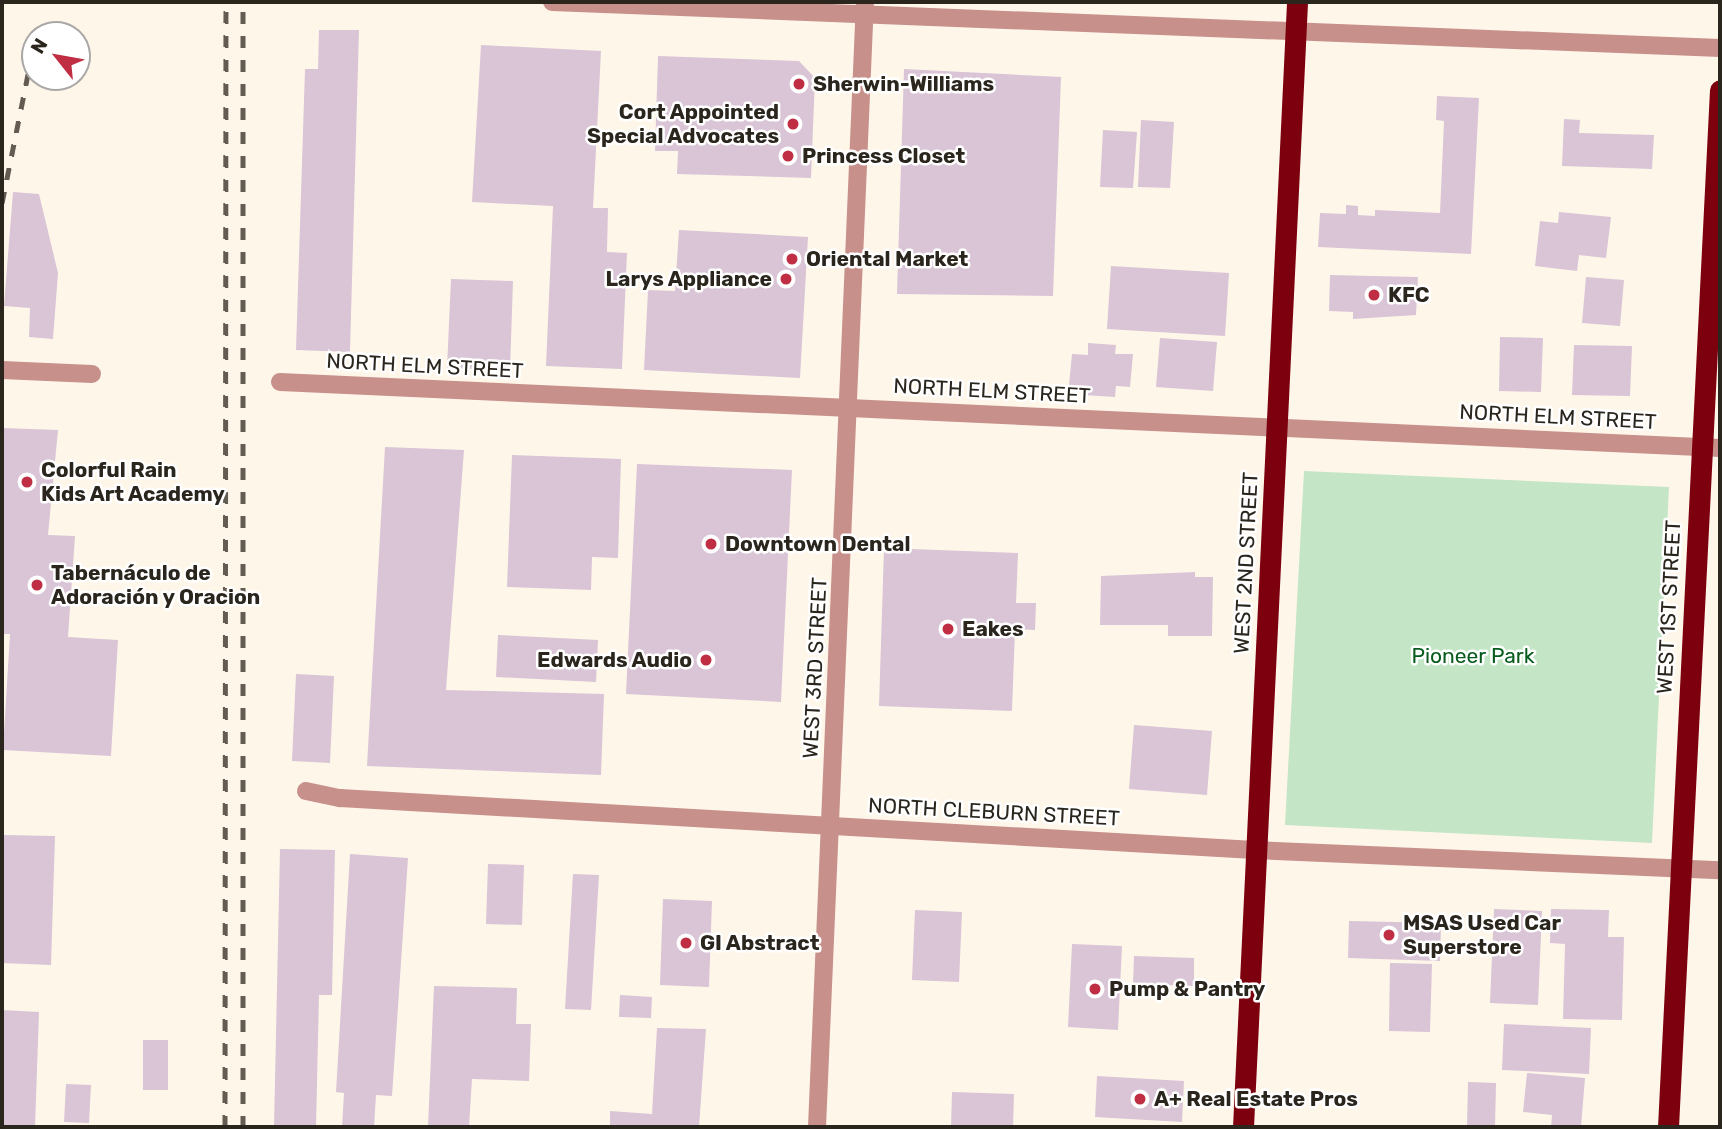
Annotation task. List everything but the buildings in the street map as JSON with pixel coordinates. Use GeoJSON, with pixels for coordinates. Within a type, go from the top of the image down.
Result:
{"type":"FeatureCollection","features":[{"type":"Feature","properties":{"kind":"highway","name":"WEST 2ND STREET"},"geometry":{"type":"LineString","coordinates":[[1243,1127],[1297,2]]}},
{"type":"Feature","properties":{"kind":"highway","name":"WEST 1ST STREET"},"geometry":{"type":"LineString","coordinates":[[1668,1127],[1681,869],[1711,447],[1720,90]]}},
{"type":"Feature","properties":{"kind":"street"},"geometry":{"type":"LineString","coordinates":[[552,2],[865,8],[1295,34],[1720,48]]}},
{"type":"Feature","properties":{"kind":"street","name":"WEST 3RD STREET"},"geometry":{"type":"LineString","coordinates":[[817,1127],[865,8]]}},
{"type":"Feature","properties":{"kind":"street"},"geometry":{"type":"LineString","coordinates":[[2,370],[92,374]]}},
{"type":"Feature","properties":{"kind":"street","name":"NORTH ELM STREET"},"geometry":{"type":"LineString","coordinates":[[280,382],[1711,447]]}},
{"type":"Feature","properties":{"kind":"street","name":"NORTH CLEBURN STREET"},"geometry":{"type":"LineString","coordinates":[[306,791],[340,798],[1255,850],[1720,870]]}},
{"type":"Feature","properties":{"kind":"green space","name":"Pioneer Park"},"geometry":{"type":"Polygon","coordinates":[[[1304,471],[1669,487],[1652,843],[1285,825],[1304,471]]]}},
{"type":"Feature","properties":{"kind":"railway"},"geometry":{"type":"LineString","coordinates":[[225,1127],[226,2]]}},
{"type":"Feature","properties":{"kind":"railway"},"geometry":{"type":"LineString","coordinates":[[243,2],[243,1127]]}},
{"type":"Feature","properties":{"kind":"railway"},"geometry":{"type":"LineString","coordinates":[[2,203],[25,91]]}},
{"type":"Feature","properties":{"kind":"place","name":"Sherwin-Williams"},"geometry":{"type":"Point","coordinates":[799,84]}},
{"type":"Feature","properties":{"kind":"place","name":"Cort Appointed Special Advocates"},"geometry":{"type":"Point","coordinates":[793,124]}},
{"type":"Feature","properties":{"kind":"place","name":"Princess Closet"},"geometry":{"type":"Point","coordinates":[788,156]}},
{"type":"Feature","properties":{"kind":"place","name":"Oriental Market"},"geometry":{"type":"Point","coordinates":[792,259]}},
{"type":"Feature","properties":{"kind":"place","name":"Larys Appliance"},"geometry":{"type":"Point","coordinates":[786,279]}},
{"type":"Feature","properties":{"kind":"place","name":"KFC"},"geometry":{"type":"Point","coordinates":[1374,295]}},
{"type":"Feature","properties":{"kind":"place","name":"Colorful Rain Kids Art Academy"},"geometry":{"type":"Point","coordinates":[27,482]}},
{"type":"Feature","properties":{"kind":"place","name":"Downtown Dental"},"geometry":{"type":"Point","coordinates":[711,544]}},
{"type":"Feature","properties":{"kind":"place","name":"Tabernáculo de Adoración y Oracion"},"geometry":{"type":"Point","coordinates":[37,585]}},
{"type":"Feature","properties":{"kind":"place","name":"Eakes"},"geometry":{"type":"Point","coordinates":[948,629]}},
{"type":"Feature","properties":{"kind":"place","name":"Edwards Audio"},"geometry":{"type":"Point","coordinates":[706,660]}},
{"type":"Feature","properties":{"kind":"place","name":"MSAS Used Car Superstore"},"geometry":{"type":"Point","coordinates":[1389,935]}},
{"type":"Feature","properties":{"kind":"place","name":"GI Abstract"},"geometry":{"type":"Point","coordinates":[686,943]}},
{"type":"Feature","properties":{"kind":"place","name":"Pump & Pantry"},"geometry":{"type":"Point","coordinates":[1095,989]}},
{"type":"Feature","properties":{"kind":"place","name":"A+ Real Estate Pros"},"geometry":{"type":"Point","coordinates":[1140,1099]}}]}
